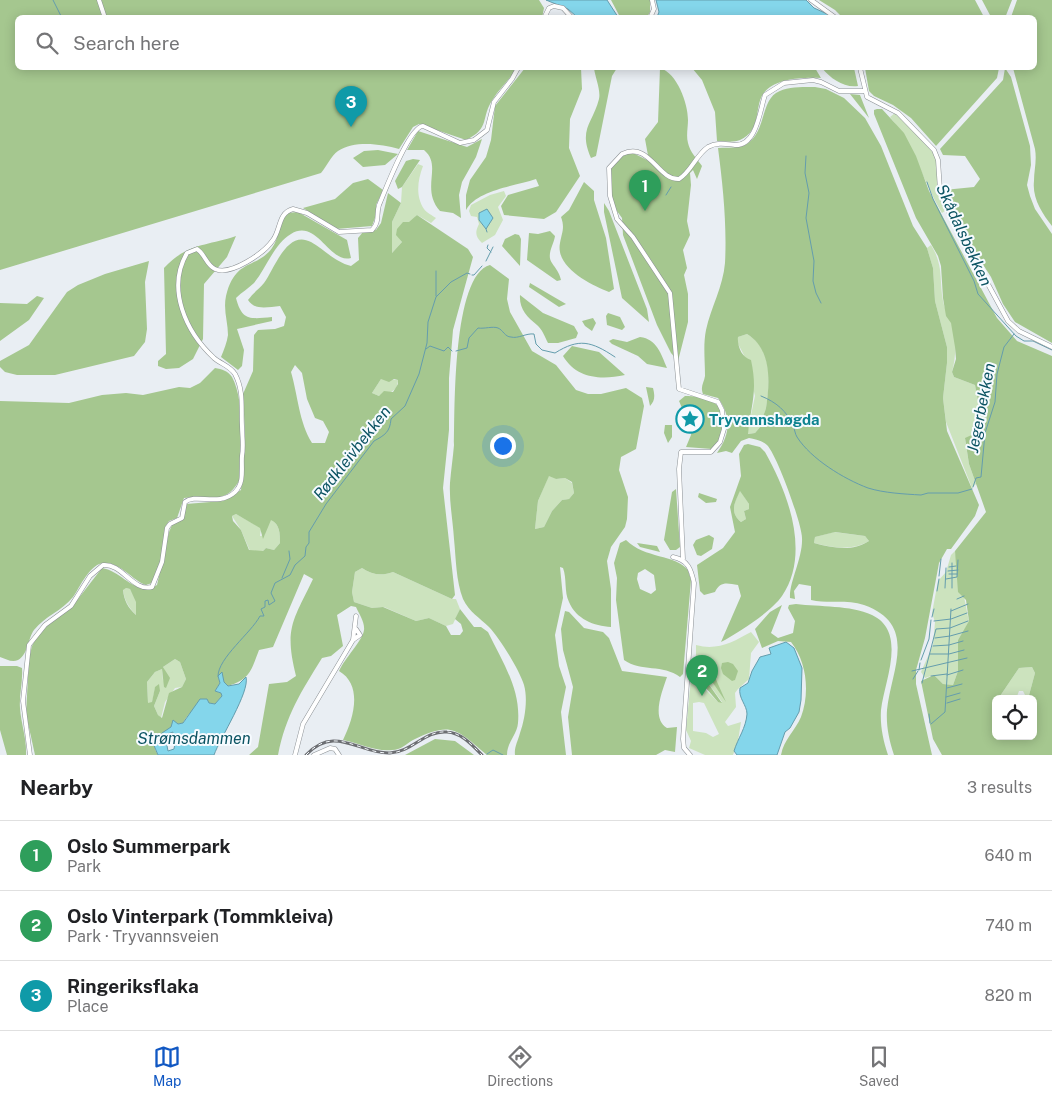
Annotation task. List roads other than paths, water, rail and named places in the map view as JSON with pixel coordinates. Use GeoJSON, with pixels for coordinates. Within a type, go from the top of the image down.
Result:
{"type":"FeatureCollection","features":[{"type":"Feature","properties":{"kind":"street"},"geometry":{"type":"LineString","coordinates":[[99,0],[104,15]]}},
{"type":"Feature","properties":{"kind":"street"},"geometry":{"type":"LineString","coordinates":[[651,15],[653,11],[652,0]]}},
{"type":"Feature","properties":{"kind":"street"},"geometry":{"type":"LineString","coordinates":[[811,0],[832,15]]}},
{"type":"Feature","properties":{"kind":"street"},"geometry":{"type":"LineString","coordinates":[[546,15],[549,8],[554,6],[563,8],[569,15]]}},
{"type":"Feature","properties":{"kind":"street"},"geometry":{"type":"LineString","coordinates":[[30,755],[23,701],[27,652],[36,634],[51,619],[71,606],[90,576],[103,565],[110,565],[120,570],[142,587],[152,586],[162,562],[167,528],[170,524],[182,518],[185,502],[190,499],[208,501],[227,497],[234,492],[241,482],[244,448],[241,388],[232,370],[214,357],[187,321],[178,296],[177,286],[188,253],[197,248],[215,269],[233,268],[267,247],[276,234],[282,216],[293,209],[307,213],[339,232],[372,230],[377,223],[379,205],[401,154],[416,128],[425,127],[460,143],[472,141],[487,130],[494,102],[512,80],[517,70]]}},
{"type":"Feature","properties":{"kind":"street"},"geometry":{"type":"LineString","coordinates":[[860,70],[864,91],[869,99],[898,112],[933,148],[938,158],[940,186],[944,203],[1003,314],[1016,328],[1052,347]]}},
{"type":"Feature","properties":{"kind":"street"},"geometry":{"type":"LineString","coordinates":[[690,755],[684,748],[683,739],[695,589],[691,571],[683,559],[679,469],[682,452],[707,453],[715,448],[724,433],[722,410],[713,399],[692,395],[679,389],[671,295],[633,237],[618,219],[610,196],[609,168],[622,154],[636,152],[653,160],[667,175],[679,179],[709,147],[721,143],[739,145],[746,141],[761,116],[765,95],[783,83],[817,80],[839,91],[864,91]]}},
{"type":"Feature","properties":{"kind":"street"},"geometry":{"type":"LineString","coordinates":[[673,558],[683,559]]}},
{"type":"Feature","properties":{"kind":"street"},"geometry":{"type":"LineString","coordinates":[[295,755],[303,724],[353,640],[360,635],[356,630],[356,616]]}},
{"type":"Feature","properties":{"kind":"street"},"geometry":{"type":"LineString","coordinates":[[314,755],[330,748],[335,749],[339,755]]}},
{"type":"Feature","properties":{"kind":"water"},"geometry":{"type":"Polygon","coordinates":[[[546,0],[607,0],[617,15],[575,15],[568,9],[546,0]]]}},
{"type":"Feature","properties":{"kind":"water"},"geometry":{"type":"Polygon","coordinates":[[[656,0],[806,0],[814,8],[830,15],[658,15],[659,12],[656,0]]]}},
{"type":"Feature","properties":{"kind":"water"},"geometry":{"type":"Polygon","coordinates":[[[487,209],[493,218],[486,229],[479,220],[479,213],[487,209]]]}},
{"type":"Feature","properties":{"kind":"water"},"geometry":{"type":"Polygon","coordinates":[[[786,642],[794,648],[802,668],[799,712],[790,728],[785,732],[777,755],[737,755],[734,751],[747,714],[740,695],[740,688],[748,683],[760,657],[771,654],[769,648],[786,642]]]}},
{"type":"Feature","properties":{"kind":"water","name":"Strømsdammen"},"geometry":{"type":"Polygon","coordinates":[[[222,672],[224,682],[228,686],[239,684],[246,677],[246,684],[244,693],[214,755],[158,755],[153,743],[159,741],[162,733],[171,727],[173,720],[178,724],[183,723],[200,699],[207,699],[209,703],[215,704],[222,696],[221,693],[215,691],[220,683],[218,676],[222,672]],[[173,732],[165,735],[168,751],[174,749],[176,738],[172,738],[173,732]]]}},
{"type":"Feature","properties":{"kind":"waterway"},"geometry":{"type":"LineString","coordinates":[[53,0],[60,15]]}},
{"type":"Feature","properties":{"kind":"waterway"},"geometry":{"type":"LineString","coordinates":[[806,156],[805,173],[809,193],[806,218],[814,261],[813,281],[821,303]]}},
{"type":"Feature","properties":{"kind":"waterway","name":"Skådalsbekken"},"geometry":{"type":"LineString","coordinates":[[927,182],[933,199],[974,281],[978,294],[1016,336],[1024,341],[1033,341],[1052,350]]}},
{"type":"Feature","properties":{"kind":"waterway"},"geometry":{"type":"LineString","coordinates":[[666,195],[671,187]]}},
{"type":"Feature","properties":{"kind":"waterway","name":"Rødkleivbekken"},"geometry":{"type":"LineString","coordinates":[[488,245],[487,248],[491,252]]}},
{"type":"Feature","properties":{"kind":"waterway","name":"Rødkleivbekken"},"geometry":{"type":"LineString","coordinates":[[486,261],[493,247]]}},
{"type":"Feature","properties":{"kind":"waterway","name":"Rødkleivbekken"},"geometry":{"type":"LineString","coordinates":[[472,275],[482,266]]}},
{"type":"Feature","properties":{"kind":"waterway"},"geometry":{"type":"LineString","coordinates":[[436,271],[436,296]]}},
{"type":"Feature","properties":{"kind":"waterway","name":"Rødkleivbekken"},"geometry":{"type":"LineString","coordinates":[[218,676],[223,661],[260,616],[264,616],[261,609],[265,607],[265,601],[268,600],[269,605],[275,601],[271,593],[275,583],[290,575],[295,565],[305,556],[306,547],[309,543],[309,532],[326,504],[374,441],[386,433],[391,419],[405,406],[419,374],[427,343],[428,322],[436,297],[451,282],[467,273],[470,274]]}},
{"type":"Feature","properties":{"kind":"waterway"},"geometry":{"type":"LineString","coordinates":[[456,351],[467,348],[469,338],[478,328],[494,327],[500,329],[509,337],[534,334],[536,344],[542,350],[555,353],[571,345],[585,343],[615,357]]}},
{"type":"Feature","properties":{"kind":"waterway","name":"Jegerbekken"},"geometry":{"type":"LineString","coordinates":[[973,487],[976,478],[981,477],[985,433],[995,402],[997,374],[1004,347],[1014,334]]}},
{"type":"Feature","properties":{"kind":"waterway"},"geometry":{"type":"LineString","coordinates":[[426,349],[430,346],[444,351],[448,347],[452,351]]}},
{"type":"Feature","properties":{"kind":"waterway","name":"Jegerbekken"},"geometry":{"type":"LineString","coordinates":[[761,396],[784,411],[791,421],[797,437],[819,460],[839,474],[868,488],[894,493],[921,495],[928,493],[958,493],[972,489]]}},
{"type":"Feature","properties":{"kind":"waterway"},"geometry":{"type":"LineString","coordinates":[[282,578],[290,559],[289,551]]}},
{"type":"Feature","properties":{"kind":"waterway"},"geometry":{"type":"LineString","coordinates":[[939,576],[941,559]]}},
{"type":"Feature","properties":{"kind":"waterway"},"geometry":{"type":"LineString","coordinates":[[946,579],[957,577],[958,560]]}},
{"type":"Feature","properties":{"kind":"waterway"},"geometry":{"type":"LineString","coordinates":[[952,563],[952,588]]}},
{"type":"Feature","properties":{"kind":"waterway"},"geometry":{"type":"LineString","coordinates":[[949,567],[956,566]]}},
{"type":"Feature","properties":{"kind":"waterway"},"geometry":{"type":"LineString","coordinates":[[945,588],[946,568]]}},
{"type":"Feature","properties":{"kind":"waterway"},"geometry":{"type":"LineString","coordinates":[[948,571],[958,570]]}},
{"type":"Feature","properties":{"kind":"waterway"},"geometry":{"type":"LineString","coordinates":[[949,574],[957,574]]}},
{"type":"Feature","properties":{"kind":"waterway"},"geometry":{"type":"LineString","coordinates":[[937,591],[939,579]]}},
{"type":"Feature","properties":{"kind":"waterway"},"geometry":{"type":"LineString","coordinates":[[957,599],[964,596]]}},
{"type":"Feature","properties":{"kind":"waterway"},"geometry":{"type":"LineString","coordinates":[[951,611],[968,604]]}},
{"type":"Feature","properties":{"kind":"waterway"},"geometry":{"type":"LineString","coordinates":[[932,617],[934,609]]}},
{"type":"Feature","properties":{"kind":"waterway"},"geometry":{"type":"LineString","coordinates":[[931,724],[945,712],[951,609]]}},
{"type":"Feature","properties":{"kind":"waterway"},"geometry":{"type":"LineString","coordinates":[[934,621],[951,619],[967,613]]}},
{"type":"Feature","properties":{"kind":"waterway"},"geometry":{"type":"LineString","coordinates":[[921,660],[929,639],[931,620]]}},
{"type":"Feature","properties":{"kind":"waterway"},"geometry":{"type":"LineString","coordinates":[[922,683],[936,629],[950,628],[968,621]]}},
{"type":"Feature","properties":{"kind":"waterway"},"geometry":{"type":"LineString","coordinates":[[935,638],[968,631]]}},
{"type":"Feature","properties":{"kind":"waterway"},"geometry":{"type":"LineString","coordinates":[[933,646],[949,645],[963,641]]}},
{"type":"Feature","properties":{"kind":"waterway"},"geometry":{"type":"LineString","coordinates":[[930,654],[949,654],[964,650]]}},
{"type":"Feature","properties":{"kind":"waterway"},"geometry":{"type":"LineString","coordinates":[[912,671],[967,658]]}},
{"type":"Feature","properties":{"kind":"waterway"},"geometry":{"type":"LineString","coordinates":[[919,670],[920,663]]}},
{"type":"Feature","properties":{"kind":"waterway"},"geometry":{"type":"LineString","coordinates":[[947,675],[963,670]]}},
{"type":"Feature","properties":{"kind":"waterway"},"geometry":{"type":"LineString","coordinates":[[913,679],[918,671]]}},
{"type":"Feature","properties":{"kind":"waterway"},"geometry":{"type":"LineString","coordinates":[[931,676],[947,674]]}},
{"type":"Feature","properties":{"kind":"waterway"},"geometry":{"type":"LineString","coordinates":[[947,688],[962,684]]}},
{"type":"Feature","properties":{"kind":"waterway"},"geometry":{"type":"LineString","coordinates":[[946,697],[960,693]]}},
{"type":"Feature","properties":{"kind":"waterway"},"geometry":{"type":"LineString","coordinates":[[947,703],[960,699]]}},
{"type":"Feature","properties":{"kind":"waterway"},"geometry":{"type":"LineString","coordinates":[[929,714],[930,723]]}},
{"type":"Feature","properties":{"kind":"waterway"},"geometry":{"type":"LineString","coordinates":[[487,754],[493,750],[503,755]]}},
{"type":"Feature","properties":{"kind":"railway"},"geometry":{"type":"LineString","coordinates":[[306,755],[317,746],[337,741],[379,752],[398,752],[439,732],[452,733],[462,737],[482,755]]}},
{"type":"Feature","properties":{"kind":"place","name":"Ringeriksflaka"},"geometry":{"type":"Point","coordinates":[351,127]}},
{"type":"Feature","properties":{"kind":"place","name":"Oslo Summerpark"},"geometry":{"type":"Point","coordinates":[645,211]}},
{"type":"Feature","properties":{"kind":"place","name":"Tryvannshøgda"},"geometry":{"type":"Point","coordinates":[690,419]}},
{"type":"Feature","properties":{"kind":"place","name":"Oslo Vinterpark (Tommkleiva)"},"geometry":{"type":"Point","coordinates":[702,696]}}]}
